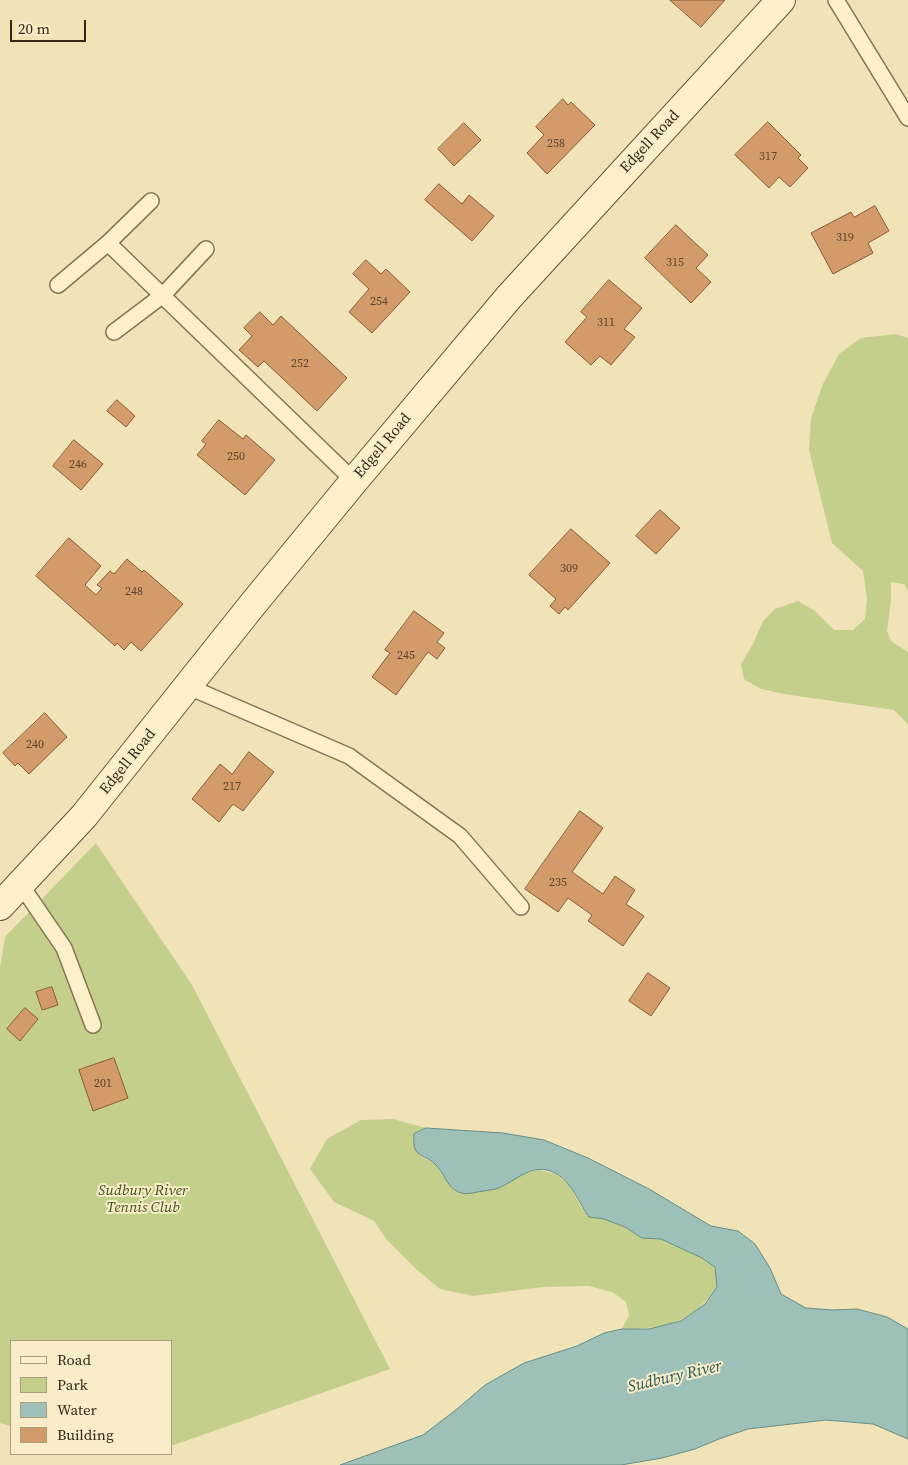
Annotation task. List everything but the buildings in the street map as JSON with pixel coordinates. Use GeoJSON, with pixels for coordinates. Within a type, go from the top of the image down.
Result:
{"type":"FeatureCollection","features":[{"type":"Feature","properties":{"kind":"main road","name":"Edgell Road"},"geometry":{"type":"LineString","coordinates":[[0,906],[84,816],[189,687],[253,604],[509,297],[781,0]]}},
{"type":"Feature","properties":{"kind":"lane"},"geometry":{"type":"LineString","coordinates":[[836,0],[908,118]]}},
{"type":"Feature","properties":{"kind":"lane"},"geometry":{"type":"LineString","coordinates":[[58,285],[108,243],[151,201]]}},
{"type":"Feature","properties":{"kind":"lane"},"geometry":{"type":"LineString","coordinates":[[108,243],[354,481]]}},
{"type":"Feature","properties":{"kind":"lane"},"geometry":{"type":"LineString","coordinates":[[114,332],[163,295],[206,249]]}},
{"type":"Feature","properties":{"kind":"lane"},"geometry":{"type":"LineString","coordinates":[[189,687],[349,756],[460,836],[521,908]]}},
{"type":"Feature","properties":{"kind":"lane"},"geometry":{"type":"LineString","coordinates":[[21,885],[64,948],[92,1025]]}},
{"type":"Feature","properties":{"kind":"green space"},"geometry":{"type":"Polygon","coordinates":[[[896,334],[908,338],[908,591],[904,584],[891,582],[887,631],[891,641],[908,652],[908,724],[894,710],[761,689],[744,679],[741,664],[753,644],[763,621],[775,609],[798,601],[815,611],[834,630],[853,630],[865,619],[867,599],[863,571],[832,543],[809,450],[811,418],[823,384],[839,354],[861,338],[896,334]]]}},
{"type":"Feature","properties":{"kind":"green space","name":"Sudbury River Tennis Club"},"geometry":{"type":"Polygon","coordinates":[[[96,843],[192,985],[390,1369],[172,1446],[172,1340],[10,1340],[10,1426],[0,1423],[0,968],[5,937],[96,843]]]}},
{"type":"Feature","properties":{"kind":"green space"},"geometry":{"type":"Polygon","coordinates":[[[393,1119],[426,1128],[414,1134],[420,1156],[435,1164],[454,1190],[497,1188],[521,1174],[539,1170],[556,1174],[569,1185],[589,1217],[604,1219],[625,1227],[642,1238],[661,1239],[702,1258],[715,1267],[717,1287],[697,1309],[687,1317],[676,1322],[652,1327],[622,1329],[629,1315],[626,1302],[612,1292],[589,1286],[542,1287],[473,1296],[440,1289],[416,1269],[387,1240],[374,1221],[334,1202],[310,1169],[327,1139],[361,1120],[393,1119]]]}},
{"type":"Feature","properties":{"kind":"water","name":"Sudbury River"},"geometry":{"type":"Polygon","coordinates":[[[426,1128],[503,1133],[544,1140],[588,1158],[649,1189],[711,1226],[738,1231],[755,1244],[770,1268],[781,1294],[806,1308],[857,1309],[887,1317],[908,1329],[908,1439],[873,1424],[826,1420],[748,1429],[695,1449],[662,1458],[621,1465],[340,1465],[423,1435],[485,1385],[524,1363],[577,1346],[604,1333],[622,1329],[649,1329],[681,1321],[705,1304],[717,1287],[715,1267],[702,1258],[661,1239],[642,1238],[625,1227],[604,1219],[589,1217],[567,1183],[557,1174],[548,1170],[532,1171],[496,1189],[468,1194],[458,1192],[452,1188],[436,1165],[419,1154],[415,1148],[414,1134],[426,1128]]]}}]}
